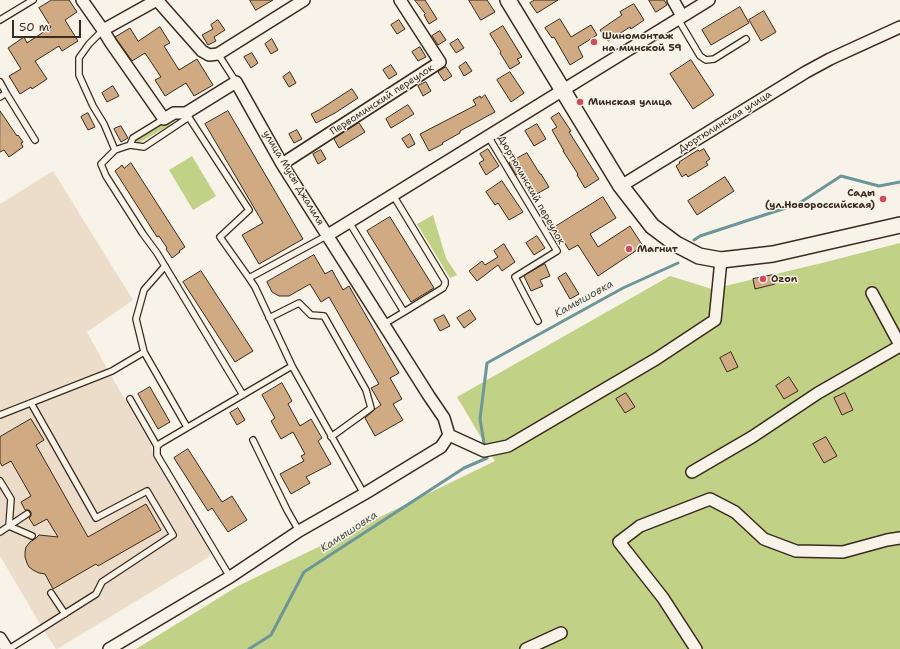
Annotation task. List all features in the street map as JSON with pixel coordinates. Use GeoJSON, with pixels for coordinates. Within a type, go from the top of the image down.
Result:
{"type":"FeatureCollection","features":[{"type":"Feature","properties":{"kind":"main road"},"geometry":{"type":"LineString","coordinates":[[508,0],[621,186],[652,226],[676,244],[699,256],[721,260],[773,254],[900,225]]}},
{"type":"Feature","properties":{"kind":"street"},"geometry":{"type":"LineString","coordinates":[[82,0],[164,119],[174,113],[187,115],[236,82]]}},
{"type":"Feature","properties":{"kind":"street"},"geometry":{"type":"LineString","coordinates":[[103,30],[157,0],[202,51],[209,55],[218,54],[304,0]]}},
{"type":"Feature","properties":{"kind":"street","name":"Первоминский переулок"},"geometry":{"type":"LineString","coordinates":[[282,164],[440,62],[400,0]]}},
{"type":"Feature","properties":{"kind":"street"},"geometry":{"type":"LineString","coordinates":[[673,0],[680,18]]}},
{"type":"Feature","properties":{"kind":"street"},"geometry":{"type":"LineString","coordinates":[[328,236],[708,0]]}},
{"type":"Feature","properties":{"kind":"street","name":"Дюртюлинская улица"},"geometry":{"type":"LineString","coordinates":[[621,186],[806,72],[830,59],[900,27]]}},
{"type":"Feature","properties":{"kind":"street","name":"улица Мусы Джалиля"},"geometry":{"type":"LineString","coordinates":[[236,82],[282,164],[444,418],[449,435]]}},
{"type":"Feature","properties":{"kind":"street"},"geometry":{"type":"LineString","coordinates":[[109,649],[230,577],[299,531],[441,448],[449,435],[484,450],[508,446],[656,359],[716,320],[721,260]]}},
{"type":"Feature","properties":{"kind":"street"},"geometry":{"type":"LineString","coordinates":[[692,472],[752,438],[818,393],[900,345],[872,293]]}},
{"type":"Feature","properties":{"kind":"street"},"geometry":{"type":"LineString","coordinates":[[696,649],[663,598],[619,542],[640,526],[710,499],[735,512],[764,539],[796,551],[842,552],[900,538]]}},
{"type":"Feature","properties":{"kind":"street"},"geometry":{"type":"LineString","coordinates":[[526,649],[561,632]]}},
{"type":"Feature","properties":{"kind":"street"},"geometry":{"type":"LineString","coordinates":[[0,638],[8,649]]}},
{"type":"Feature","properties":{"kind":"lane"},"geometry":{"type":"LineString","coordinates":[[0,20],[33,0]]}},
{"type":"Feature","properties":{"kind":"lane"},"geometry":{"type":"LineString","coordinates":[[680,18],[700,56],[706,60],[714,59],[746,39]]}},
{"type":"Feature","properties":{"kind":"lane"},"geometry":{"type":"LineString","coordinates":[[103,30],[89,44],[79,58],[79,75],[93,106],[104,124],[115,150]]}},
{"type":"Feature","properties":{"kind":"lane"},"geometry":{"type":"LineString","coordinates":[[218,54],[236,82]]}},
{"type":"Feature","properties":{"kind":"lane"},"geometry":{"type":"LineString","coordinates":[[0,82],[35,140]]}},
{"type":"Feature","properties":{"kind":"lane"},"geometry":{"type":"LineString","coordinates":[[0,97],[6,93]]}},
{"type":"Feature","properties":{"kind":"lane"},"geometry":{"type":"LineString","coordinates":[[243,395],[165,266],[106,176],[101,164],[115,150],[130,145],[144,147],[187,115],[249,210],[220,237],[249,278],[292,366],[364,494]]}},
{"type":"Feature","properties":{"kind":"lane"},"geometry":{"type":"LineString","coordinates":[[130,145],[133,138],[164,119]]}},
{"type":"Feature","properties":{"kind":"lane","name":"Дюртюлинский переулок"},"geometry":{"type":"LineString","coordinates":[[488,136],[557,251],[515,277],[538,321]]}},
{"type":"Feature","properties":{"kind":"lane"},"geometry":{"type":"LineString","coordinates":[[384,324],[443,288],[445,281],[393,195]]}},
{"type":"Feature","properties":{"kind":"lane"},"geometry":{"type":"LineString","coordinates":[[349,222],[404,312]]}},
{"type":"Feature","properties":{"kind":"lane"},"geometry":{"type":"LineString","coordinates":[[249,278],[328,236]]}},
{"type":"Feature","properties":{"kind":"lane"},"geometry":{"type":"LineString","coordinates":[[165,266],[144,290],[136,319],[144,352],[187,427]]}},
{"type":"Feature","properties":{"kind":"lane"},"geometry":{"type":"LineString","coordinates":[[269,318],[299,303],[311,315],[324,316],[366,390],[371,408],[332,437]]}},
{"type":"Feature","properties":{"kind":"lane"},"geometry":{"type":"LineString","coordinates":[[0,415],[112,371],[144,352]]}},
{"type":"Feature","properties":{"kind":"lane"},"geometry":{"type":"LineString","coordinates":[[157,446],[292,366]]}},
{"type":"Feature","properties":{"kind":"lane"},"geometry":{"type":"LineString","coordinates":[[130,399],[157,446],[157,455],[230,577]]}},
{"type":"Feature","properties":{"kind":"lane"},"geometry":{"type":"LineString","coordinates":[[8,649],[96,594],[102,582],[173,534],[148,491],[96,518],[31,403]]}},
{"type":"Feature","properties":{"kind":"lane"},"geometry":{"type":"LineString","coordinates":[[253,440],[287,510],[299,531]]}},
{"type":"Feature","properties":{"kind":"lane"},"geometry":{"type":"LineString","coordinates":[[0,481],[11,499],[9,526]]}},
{"type":"Feature","properties":{"kind":"lane"},"geometry":{"type":"LineString","coordinates":[[0,532],[27,514]]}},
{"type":"Feature","properties":{"kind":"lane"},"geometry":{"type":"LineString","coordinates":[[9,526],[32,536]]}},
{"type":"Feature","properties":{"kind":"lane"},"geometry":{"type":"LineString","coordinates":[[51,592],[65,614]]}},
{"type":"Feature","properties":{"kind":"shaded area"},"geometry":{"type":"Polygon","coordinates":[[[53,171],[133,300],[87,332],[151,445],[155,458],[211,553],[209,557],[57,649],[43,629],[0,556],[0,204],[53,171]]]}},
{"type":"Feature","properties":{"kind":"green space"},"geometry":{"type":"Polygon","coordinates":[[[169,119],[171,121],[170,125],[137,144],[136,139],[169,119]]]}},
{"type":"Feature","properties":{"kind":"green space"},"geometry":{"type":"Polygon","coordinates":[[[192,156],[216,196],[193,210],[169,170],[192,156]]]}},
{"type":"Feature","properties":{"kind":"green space"},"geometry":{"type":"Polygon","coordinates":[[[433,215],[446,258],[457,275],[450,278],[417,224],[433,215]]]}},
{"type":"Feature","properties":{"kind":"green space"},"geometry":{"type":"Polygon","coordinates":[[[900,243],[900,649],[136,649],[238,586],[495,461],[457,397],[670,276],[712,289],[900,243]]]}},
{"type":"Feature","properties":{"kind":"building"},"geometry":{"type":"Polygon","coordinates":[[[52,0],[69,0],[77,12],[65,20],[78,41],[62,51],[59,46],[35,61],[47,79],[32,89],[31,87],[20,94],[9,76],[21,69],[8,48],[24,37],[27,43],[51,27],[39,8],[52,0]]]}},
{"type":"Feature","properties":{"kind":"building"},"geometry":{"type":"Polygon","coordinates":[[[250,0],[273,0],[256,10],[250,0]]]}},
{"type":"Feature","properties":{"kind":"building"},"geometry":{"type":"Polygon","coordinates":[[[415,0],[425,0],[437,19],[429,24],[424,15],[425,14],[415,0]]]}},
{"type":"Feature","properties":{"kind":"building"},"geometry":{"type":"Polygon","coordinates":[[[469,0],[487,0],[495,12],[481,20],[469,0]]]}},
{"type":"Feature","properties":{"kind":"building"},"geometry":{"type":"Polygon","coordinates":[[[535,0],[558,0],[537,13],[530,3],[535,0]]]}},
{"type":"Feature","properties":{"kind":"building"},"geometry":{"type":"Polygon","coordinates":[[[649,0],[664,0],[667,5],[656,12],[649,0]]]}},
{"type":"Feature","properties":{"kind":"building"},"geometry":{"type":"Polygon","coordinates":[[[634,4],[644,20],[631,29],[630,27],[608,41],[600,30],[622,15],[620,12],[634,4]]]}},
{"type":"Feature","properties":{"kind":"building"},"geometry":{"type":"Polygon","coordinates":[[[740,7],[749,23],[711,45],[702,30],[740,7]]]}},
{"type":"Feature","properties":{"kind":"building"},"geometry":{"type":"Polygon","coordinates":[[[764,11],[776,32],[761,41],[749,20],[764,11]]]}},
{"type":"Feature","properties":{"kind":"building"},"geometry":{"type":"Polygon","coordinates":[[[560,19],[571,37],[591,25],[597,35],[578,47],[583,57],[570,65],[554,37],[552,38],[545,28],[560,19]]]}},
{"type":"Feature","properties":{"kind":"building"},"geometry":{"type":"Polygon","coordinates":[[[218,20],[225,30],[214,37],[216,41],[208,45],[202,35],[213,29],[211,25],[218,20]]]}},
{"type":"Feature","properties":{"kind":"building"},"geometry":{"type":"Polygon","coordinates":[[[399,20],[405,29],[397,34],[391,25],[399,20]]]}},
{"type":"Feature","properties":{"kind":"building"},"geometry":{"type":"Polygon","coordinates":[[[503,26],[522,57],[517,59],[520,63],[510,69],[490,34],[503,26]]]}},
{"type":"Feature","properties":{"kind":"building"},"geometry":{"type":"Polygon","coordinates":[[[160,27],[170,43],[164,46],[179,70],[197,59],[213,85],[194,96],[186,83],[165,96],[155,80],[161,77],[145,53],[132,61],[115,37],[130,28],[138,41],[160,27]]]}},
{"type":"Feature","properties":{"kind":"building"},"geometry":{"type":"Polygon","coordinates":[[[440,31],[446,40],[438,45],[432,36],[440,31]]]}},
{"type":"Feature","properties":{"kind":"building"},"geometry":{"type":"Polygon","coordinates":[[[272,39],[278,50],[271,54],[265,44],[272,39]]]}},
{"type":"Feature","properties":{"kind":"building"},"geometry":{"type":"Polygon","coordinates":[[[458,39],[464,48],[456,53],[450,44],[458,39]]]}},
{"type":"Feature","properties":{"kind":"building"},"geometry":{"type":"Polygon","coordinates":[[[420,47],[426,57],[418,61],[412,52],[420,47]]]}},
{"type":"Feature","properties":{"kind":"building"},"geometry":{"type":"Polygon","coordinates":[[[252,53],[258,63],[251,68],[244,57],[252,53]]]}},
{"type":"Feature","properties":{"kind":"building"},"geometry":{"type":"Polygon","coordinates":[[[691,60],[714,95],[693,109],[670,74],[691,60]]]}},
{"type":"Feature","properties":{"kind":"building"},"geometry":{"type":"Polygon","coordinates":[[[466,62],[472,71],[464,76],[459,67],[466,62]]]}},
{"type":"Feature","properties":{"kind":"building"},"geometry":{"type":"Polygon","coordinates":[[[391,65],[397,74],[389,79],[383,70],[391,65]]]}},
{"type":"Feature","properties":{"kind":"building"},"geometry":{"type":"Polygon","coordinates":[[[446,67],[452,76],[444,81],[438,72],[446,67]]]}},
{"type":"Feature","properties":{"kind":"building"},"geometry":{"type":"Polygon","coordinates":[[[290,72],[296,83],[289,87],[283,77],[290,72]]]}},
{"type":"Feature","properties":{"kind":"building"},"geometry":{"type":"Polygon","coordinates":[[[510,72],[524,93],[511,102],[497,80],[510,72]]]}},
{"type":"Feature","properties":{"kind":"building"},"geometry":{"type":"Polygon","coordinates":[[[426,82],[431,91],[423,96],[418,86],[426,82]]]}},
{"type":"Feature","properties":{"kind":"building"},"geometry":{"type":"Polygon","coordinates":[[[113,86],[119,96],[107,102],[102,93],[113,86]]]}},
{"type":"Feature","properties":{"kind":"building"},"geometry":{"type":"Polygon","coordinates":[[[352,89],[358,98],[316,123],[311,114],[352,89]]]}},
{"type":"Feature","properties":{"kind":"building"},"geometry":{"type":"Polygon","coordinates":[[[485,95],[495,112],[460,131],[460,133],[442,143],[443,144],[429,151],[420,134],[476,105],[473,100],[480,96],[481,98],[485,95]]]}},
{"type":"Feature","properties":{"kind":"building"},"geometry":{"type":"Polygon","coordinates":[[[408,105],[414,114],[391,128],[386,119],[408,105]]]}},
{"type":"Feature","properties":{"kind":"building"},"geometry":{"type":"Polygon","coordinates":[[[0,111],[17,136],[18,135],[23,142],[21,143],[23,147],[9,157],[4,150],[0,152],[0,111]]]}},
{"type":"Feature","properties":{"kind":"building"},"geometry":{"type":"Polygon","coordinates":[[[228,111],[303,239],[259,264],[242,235],[263,223],[205,124],[228,111]]]}},
{"type":"Feature","properties":{"kind":"building"},"geometry":{"type":"Polygon","coordinates":[[[88,113],[95,127],[88,130],[81,117],[88,113]]]}},
{"type":"Feature","properties":{"kind":"building"},"geometry":{"type":"Polygon","coordinates":[[[559,113],[571,131],[569,132],[599,179],[585,188],[552,130],[557,127],[551,118],[559,113]]]}},
{"type":"Feature","properties":{"kind":"building"},"geometry":{"type":"Polygon","coordinates":[[[359,123],[365,132],[339,148],[334,139],[359,123]]]}},
{"type":"Feature","properties":{"kind":"building"},"geometry":{"type":"Polygon","coordinates":[[[537,124],[546,139],[534,146],[525,131],[537,124]]]}},
{"type":"Feature","properties":{"kind":"building"},"geometry":{"type":"Polygon","coordinates":[[[121,126],[128,138],[121,142],[114,129],[121,126]]]}},
{"type":"Feature","properties":{"kind":"building"},"geometry":{"type":"Polygon","coordinates":[[[297,130],[302,139],[294,143],[289,134],[297,130]]]}},
{"type":"Feature","properties":{"kind":"building"},"geometry":{"type":"Polygon","coordinates":[[[410,134],[415,144],[408,148],[402,139],[410,134]]]}},
{"type":"Feature","properties":{"kind":"building"},"geometry":{"type":"Polygon","coordinates":[[[488,149],[499,166],[486,175],[479,163],[484,160],[480,154],[488,149]]]}},
{"type":"Feature","properties":{"kind":"building"},"geometry":{"type":"Polygon","coordinates":[[[704,149],[710,159],[706,162],[708,165],[688,177],[686,174],[682,177],[676,166],[680,163],[679,162],[698,150],[704,149]]]}},
{"type":"Feature","properties":{"kind":"building"},"geometry":{"type":"Polygon","coordinates":[[[321,150],[326,159],[318,164],[313,154],[321,150]]]}},
{"type":"Feature","properties":{"kind":"building"},"geometry":{"type":"Polygon","coordinates":[[[527,153],[549,187],[533,196],[520,172],[516,175],[509,163],[527,153]]]}},
{"type":"Feature","properties":{"kind":"building"},"geometry":{"type":"Polygon","coordinates":[[[131,163],[185,247],[172,258],[166,249],[167,248],[159,236],[157,237],[115,171],[122,165],[124,168],[131,163]]]}},
{"type":"Feature","properties":{"kind":"building"},"geometry":{"type":"Polygon","coordinates":[[[725,177],[734,191],[697,215],[688,201],[725,177]]]}},
{"type":"Feature","properties":{"kind":"building"},"geometry":{"type":"Polygon","coordinates":[[[502,181],[523,212],[509,220],[498,203],[495,205],[486,192],[502,181]]]}},
{"type":"Feature","properties":{"kind":"building"},"geometry":{"type":"Polygon","coordinates":[[[603,197],[616,218],[590,234],[598,247],[630,226],[643,246],[598,276],[578,245],[569,250],[555,227],[603,197]]]}},
{"type":"Feature","properties":{"kind":"building"},"geometry":{"type":"Polygon","coordinates":[[[390,217],[434,288],[411,302],[367,231],[390,217]]]}},
{"type":"Feature","properties":{"kind":"building"},"geometry":{"type":"Polygon","coordinates":[[[537,236],[545,248],[534,255],[526,243],[537,236]]]}},
{"type":"Feature","properties":{"kind":"building"},"geometry":{"type":"Polygon","coordinates":[[[504,244],[515,262],[502,271],[498,265],[477,281],[469,271],[482,261],[485,265],[498,257],[494,251],[504,244]]]}},
{"type":"Feature","properties":{"kind":"building"},"geometry":{"type":"Polygon","coordinates":[[[314,255],[325,274],[332,270],[343,290],[349,286],[399,373],[390,378],[402,399],[393,404],[403,420],[375,436],[365,418],[381,405],[371,388],[379,384],[329,297],[321,302],[310,284],[289,296],[279,296],[272,292],[267,282],[314,255]]]}},
{"type":"Feature","properties":{"kind":"building"},"geometry":{"type":"Polygon","coordinates":[[[545,264],[550,276],[540,280],[543,286],[531,291],[524,276],[545,264]]]}},
{"type":"Feature","properties":{"kind":"building"},"geometry":{"type":"Polygon","coordinates":[[[201,271],[253,351],[235,362],[183,282],[201,271]]]}},
{"type":"Feature","properties":{"kind":"building"},"geometry":{"type":"Polygon","coordinates":[[[566,273],[579,294],[570,299],[558,278],[566,273]]]}},
{"type":"Feature","properties":{"kind":"building"},"geometry":{"type":"Polygon","coordinates":[[[773,275],[775,284],[755,289],[753,279],[773,275]]]}},
{"type":"Feature","properties":{"kind":"building"},"geometry":{"type":"Polygon","coordinates":[[[470,310],[476,319],[464,328],[457,318],[470,310]]]}},
{"type":"Feature","properties":{"kind":"building"},"geometry":{"type":"Polygon","coordinates":[[[444,315],[450,326],[440,331],[434,320],[444,315]]]}},
{"type":"Feature","properties":{"kind":"building"},"geometry":{"type":"Polygon","coordinates":[[[731,352],[738,367],[727,372],[720,358],[731,352]]]}},
{"type":"Feature","properties":{"kind":"building"},"geometry":{"type":"Polygon","coordinates":[[[789,377],[798,391],[784,399],[776,386],[789,377]]]}},
{"type":"Feature","properties":{"kind":"building"},"geometry":{"type":"Polygon","coordinates":[[[282,383],[292,401],[288,404],[300,426],[311,419],[322,438],[318,441],[331,464],[306,477],[310,483],[291,494],[280,474],[304,461],[301,456],[305,454],[293,432],[281,439],[271,421],[275,418],[262,395],[282,383]]]}},
{"type":"Feature","properties":{"kind":"building"},"geometry":{"type":"Polygon","coordinates":[[[150,387],[170,422],[158,429],[138,394],[150,387]]]}},
{"type":"Feature","properties":{"kind":"building"},"geometry":{"type":"Polygon","coordinates":[[[626,393],[635,407],[625,413],[616,399],[626,393]]]}},
{"type":"Feature","properties":{"kind":"building"},"geometry":{"type":"Polygon","coordinates":[[[845,393],[853,410],[842,415],[834,398],[845,393]]]}},
{"type":"Feature","properties":{"kind":"building"},"geometry":{"type":"Polygon","coordinates":[[[238,408],[245,420],[237,425],[230,413],[238,408]]]}},
{"type":"Feature","properties":{"kind":"building"},"geometry":{"type":"Polygon","coordinates":[[[31,419],[44,440],[36,445],[88,537],[146,504],[161,530],[98,566],[96,564],[53,589],[45,574],[39,573],[29,567],[25,557],[25,552],[26,547],[30,542],[39,535],[58,537],[47,519],[34,526],[29,518],[31,516],[31,512],[29,510],[25,510],[21,502],[31,496],[11,461],[2,466],[0,462],[0,437],[31,419]]]}},
{"type":"Feature","properties":{"kind":"building"},"geometry":{"type":"Polygon","coordinates":[[[826,437],[837,456],[824,463],[813,444],[826,437]]]}},
{"type":"Feature","properties":{"kind":"building"},"geometry":{"type":"Polygon","coordinates":[[[188,449],[222,502],[232,496],[247,520],[228,532],[212,508],[208,511],[174,458],[188,449]]]}},
{"type":"Feature","properties":{"kind":"waterway","name":"Камышовка"},"geometry":{"type":"LineString","coordinates":[[694,240],[700,236],[798,204],[841,176],[879,186],[900,182]]}},
{"type":"Feature","properties":{"kind":"waterway","name":"Камышовка"},"geometry":{"type":"LineString","coordinates":[[484,443],[480,419],[487,363],[623,288],[678,263]]}},
{"type":"Feature","properties":{"kind":"waterway","name":"Камышовка"},"geometry":{"type":"LineString","coordinates":[[249,649],[271,635],[304,572],[464,468],[487,458]]}},
{"type":"Feature","properties":{"kind":"place","name":"Шиномонтаж на минской 59"},"geometry":{"type":"Point","coordinates":[594,42]}},
{"type":"Feature","properties":{"kind":"place","name":"Минская улица"},"geometry":{"type":"Point","coordinates":[580,102]}},
{"type":"Feature","properties":{"kind":"place","name":"Сады (ул.Новороссийская)"},"geometry":{"type":"Point","coordinates":[883,199]}},
{"type":"Feature","properties":{"kind":"place","name":"Магнит"},"geometry":{"type":"Point","coordinates":[629,249]}},
{"type":"Feature","properties":{"kind":"place","name":"Ozon"},"geometry":{"type":"Point","coordinates":[763,279]}}]}
